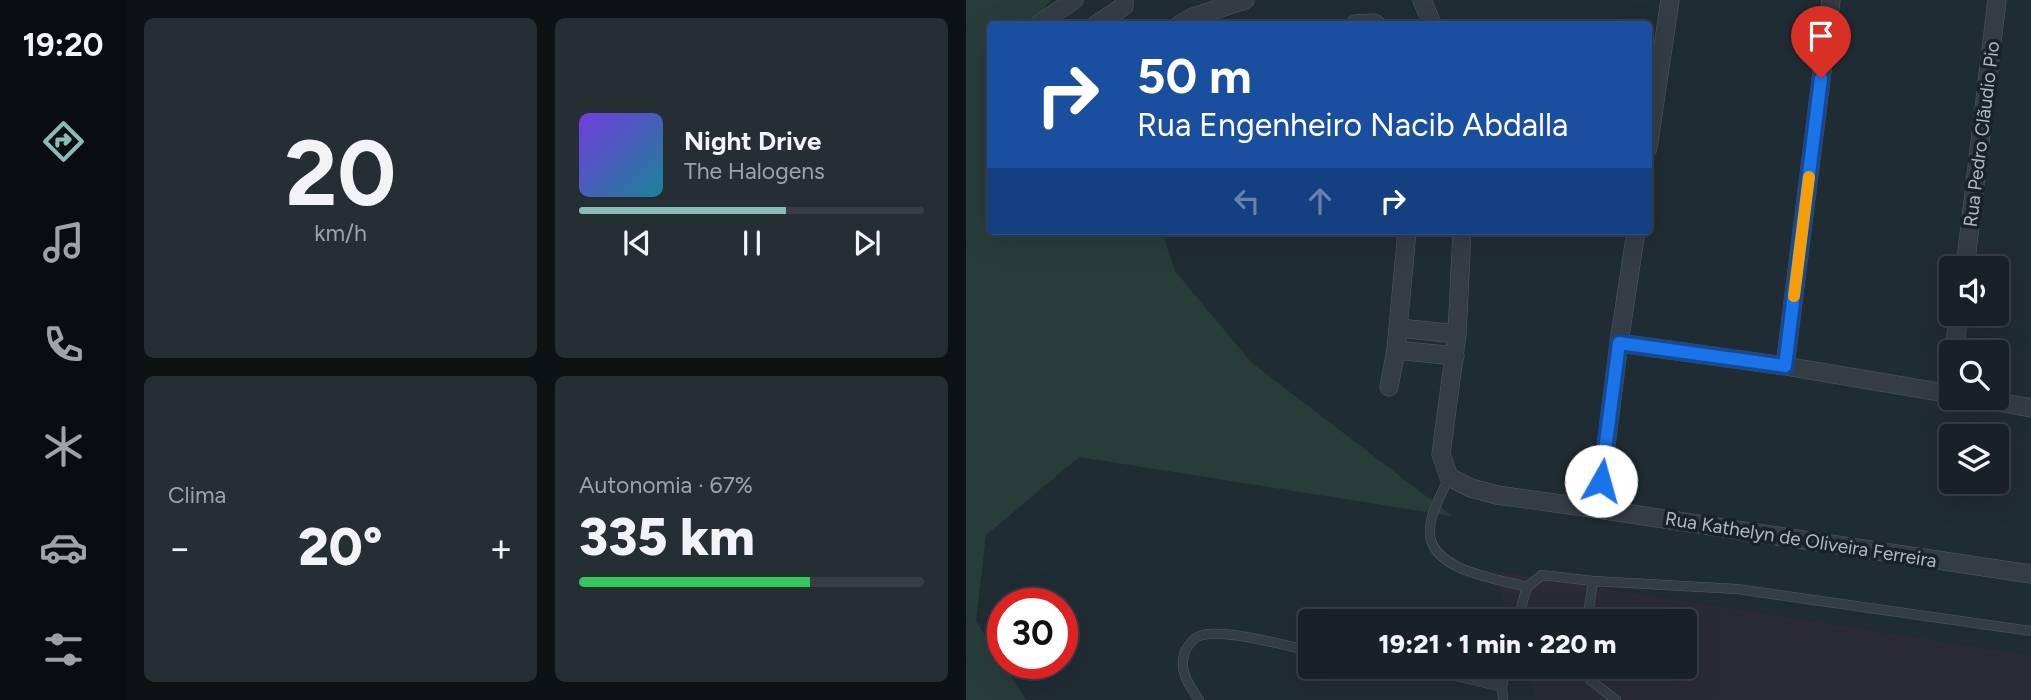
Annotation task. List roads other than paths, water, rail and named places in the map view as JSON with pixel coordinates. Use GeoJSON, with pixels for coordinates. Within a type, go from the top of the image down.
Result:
{"type":"FeatureCollection","features":[{"type":"Feature","properties":{"kind":"street"},"geometry":{"type":"LineString","coordinates":[[1043,21],[1074,0]]}},
{"type":"Feature","properties":{"kind":"street"},"geometry":{"type":"LineString","coordinates":[[1102,21],[1124,6],[1124,0]]}},
{"type":"Feature","properties":{"kind":"street"},"geometry":{"type":"LineString","coordinates":[[1186,21],[1245,0]]}},
{"type":"Feature","properties":{"kind":"street"},"geometry":{"type":"LineString","coordinates":[[1422,0],[1431,21]]}},
{"type":"Feature","properties":{"kind":"street"},"geometry":{"type":"LineString","coordinates":[[1653,85],[1670,0]]}},
{"type":"Feature","properties":{"kind":"street"},"geometry":{"type":"LineString","coordinates":[[1785,366],[1831,0]]}},
{"type":"Feature","properties":{"kind":"street","name":"Rua Pedro Clãudio Pio"},"geometry":{"type":"LineString","coordinates":[[1966,256],[1997,0]]}},
{"type":"Feature","properties":{"kind":"street"},"geometry":{"type":"LineString","coordinates":[[1389,387],[1399,328],[1408,235]]}},
{"type":"Feature","properties":{"kind":"street"},"geometry":{"type":"LineString","coordinates":[[1450,477],[1441,454],[1455,356],[1462,235]]}},
{"type":"Feature","properties":{"kind":"street"},"geometry":{"type":"LineString","coordinates":[[1598,509],[1635,235]]}},
{"type":"Feature","properties":{"kind":"street"},"geometry":{"type":"LineString","coordinates":[[1399,328],[1457,334]]}},
{"type":"Feature","properties":{"kind":"street"},"geometry":{"type":"LineString","coordinates":[[1619,343],[1939,386]]}},
{"type":"Feature","properties":{"kind":"street"},"geometry":{"type":"LineString","coordinates":[[1396,350],[1455,356]]}},
{"type":"Feature","properties":{"kind":"street"},"geometry":{"type":"LineString","coordinates":[[2009,404],[2031,408]]}},
{"type":"Feature","properties":{"kind":"street","name":"Rua Kathelyn de Oliveira Ferreira"},"geometry":{"type":"LineString","coordinates":[[1450,477],[1471,488],[1497,495],[2031,574]]}},
{"type":"Feature","properties":{"kind":"lane"},"geometry":{"type":"LineString","coordinates":[[1450,477],[1434,510],[1430,533],[1434,548],[1448,562],[1472,572],[1527,587]]}},
{"type":"Feature","properties":{"kind":"lane"},"geometry":{"type":"LineString","coordinates":[[1521,609],[1527,587],[1542,575],[1593,581],[1737,589],[2031,631]]}},
{"type":"Feature","properties":{"kind":"lane"},"geometry":{"type":"LineString","coordinates":[[1589,609],[1593,581]]}},
{"type":"Feature","properties":{"kind":"lane"},"geometry":{"type":"LineString","coordinates":[[1199,700],[1186,681],[1182,662],[1186,646],[1198,636],[1216,634],[1253,638],[1298,648]]}},
{"type":"Feature","properties":{"kind":"lane"},"geometry":{"type":"LineString","coordinates":[[1468,679],[1502,687]]}},
{"type":"Feature","properties":{"kind":"lane"},"geometry":{"type":"LineString","coordinates":[[1503,700],[1504,679]]}},
{"type":"Feature","properties":{"kind":"lane"},"geometry":{"type":"LineString","coordinates":[[1590,679],[1616,700]]}}]}
